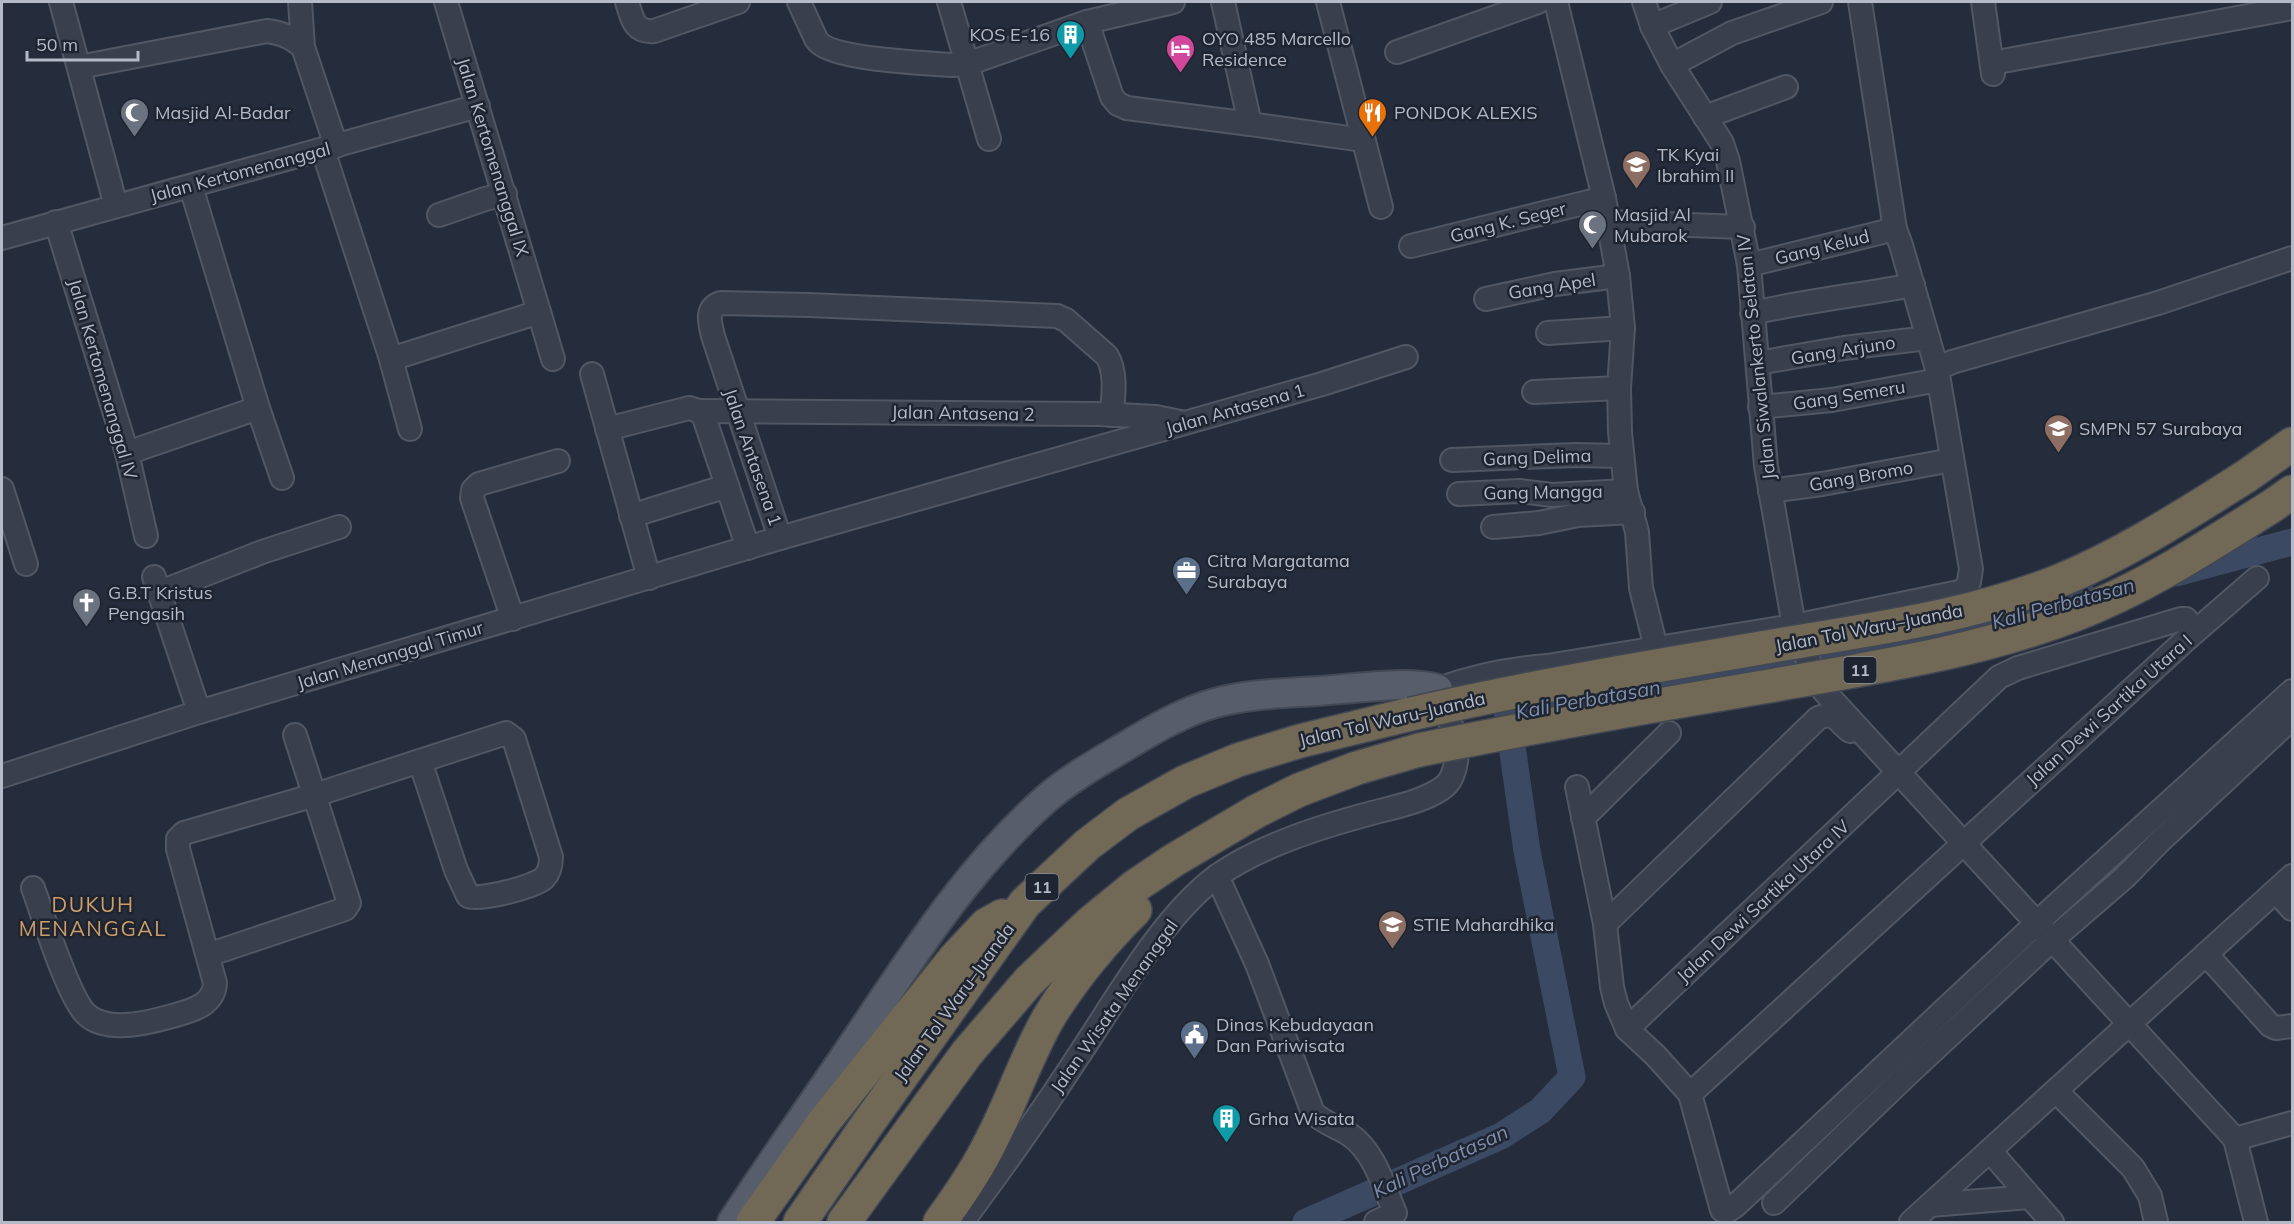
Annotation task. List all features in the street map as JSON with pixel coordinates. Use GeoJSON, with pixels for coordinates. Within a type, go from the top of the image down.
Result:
{"type":"FeatureCollection","features":[{"type":"Feature","properties":{"kind":"highway","name":"Jalan Tol Waru–Juanda"},"geometry":{"type":"LineString","coordinates":[[800,1222],[1025,903],[1087,845],[1128,814],[1185,782],[1238,760],[1300,741],[1411,714],[1569,680],[1917,621],[1972,609],[2058,581],[2091,567],[2171,524],[2246,477],[2292,444]]}},
{"type":"Feature","properties":{"kind":"highway","name":"Jalan Tol Waru–Juanda"},"geometry":{"type":"LineString","coordinates":[[844,1222],[967,1053],[1029,981],[1090,923],[1134,887],[1174,860],[1257,811],[1309,786],[1357,768],[1419,750],[1534,726],[1909,661],[1985,643],[2073,616],[2121,596],[2180,564],[2282,499]]}},
{"type":"Feature","properties":{"kind":"highway"},"geometry":{"type":"LineString","coordinates":[[940,1222],[979,1164],[992,1140],[1027,1059],[1049,1017],[1077,975],[1108,937],[1135,910],[1257,811]]}},
{"type":"Feature","properties":{"kind":"highway"},"geometry":{"type":"LineString","coordinates":[[753,1222],[823,1123],[955,958],[986,925],[1025,903]]}},
{"type":"Feature","properties":{"kind":"main road"},"geometry":{"type":"LineString","coordinates":[[732,1222],[953,898],[1000,843],[1048,797],[1097,763],[1167,722],[1214,704],[1233,699],[1306,692],[1384,687],[1429,686],[1438,688]]}},
{"type":"Feature","properties":{"kind":"street"},"geometry":{"type":"LineString","coordinates":[[61,2],[116,206]]}},
{"type":"Feature","properties":{"kind":"street"},"geometry":{"type":"LineString","coordinates":[[300,2],[303,47],[410,429]]}},
{"type":"Feature","properties":{"kind":"street","name":"Jalan Kertomenanggal IX"},"geometry":{"type":"LineString","coordinates":[[446,2],[553,359]]}},
{"type":"Feature","properties":{"kind":"street"},"geometry":{"type":"LineString","coordinates":[[627,2],[634,22],[646,32],[738,2]]}},
{"type":"Feature","properties":{"kind":"street"},"geometry":{"type":"LineString","coordinates":[[799,2],[816,39],[825,48],[856,56],[953,65],[967,64],[1087,22],[1173,2]]}},
{"type":"Feature","properties":{"kind":"street"},"geometry":{"type":"LineString","coordinates":[[949,2],[989,139]]}},
{"type":"Feature","properties":{"kind":"street"},"geometry":{"type":"LineString","coordinates":[[1222,2],[1250,124]]}},
{"type":"Feature","properties":{"kind":"street"},"geometry":{"type":"LineString","coordinates":[[1328,2],[1381,207]]}},
{"type":"Feature","properties":{"kind":"street"},"geometry":{"type":"LineString","coordinates":[[1397,52],[1538,2]]}},
{"type":"Feature","properties":{"kind":"street"},"geometry":{"type":"LineString","coordinates":[[1556,2],[1604,198],[1618,276],[1623,327],[1619,388],[1620,432],[1629,502],[1630,554],[1656,648]]}},
{"type":"Feature","properties":{"kind":"street","name":"Jalan Siwalankerto Selatan IV"},"geometry":{"type":"LineString","coordinates":[[1644,2],[1652,26],[1672,65],[1722,143],[1743,227],[1749,265],[1760,407],[1770,491],[1794,630],[1824,691],[2235,1139]]}},
{"type":"Feature","properties":{"kind":"street"},"geometry":{"type":"LineString","coordinates":[[1652,26],[1710,2]]}},
{"type":"Feature","properties":{"kind":"street"},"geometry":{"type":"LineString","coordinates":[[1672,65],[1732,33],[1821,2]]}},
{"type":"Feature","properties":{"kind":"street"},"geometry":{"type":"LineString","coordinates":[[1438,688],[1478,676],[1513,669],[1794,630],[1964,591],[1969,582],[1971,569],[1937,375],[1913,285],[1894,229],[1860,2]]}},
{"type":"Feature","properties":{"kind":"street"},"geometry":{"type":"LineString","coordinates":[[1983,2],[1993,69],[2292,8]]}},
{"type":"Feature","properties":{"kind":"street"},"geometry":{"type":"LineString","coordinates":[[1087,22],[1112,97],[1126,108],[1364,140]]}},
{"type":"Feature","properties":{"kind":"street"},"geometry":{"type":"LineString","coordinates":[[79,67],[267,31],[291,37],[303,47]]}},
{"type":"Feature","properties":{"kind":"street"},"geometry":{"type":"LineString","coordinates":[[1705,117],[1786,87]]}},
{"type":"Feature","properties":{"kind":"street","name":"Jalan Kertomenanggal"},"geometry":{"type":"LineString","coordinates":[[2,238],[478,106]]}},
{"type":"Feature","properties":{"kind":"street"},"geometry":{"type":"LineString","coordinates":[[191,187],[258,408],[282,478]]}},
{"type":"Feature","properties":{"kind":"street"},"geometry":{"type":"LineString","coordinates":[[439,215],[505,194]]}},
{"type":"Feature","properties":{"kind":"street","name":"Gang K. Seger"},"geometry":{"type":"LineString","coordinates":[[1411,246],[1604,198]]}},
{"type":"Feature","properties":{"kind":"street","name":"Jalan Kertomenanggal IV"},"geometry":{"type":"LineString","coordinates":[[56,222],[127,453],[146,536]]}},
{"type":"Feature","properties":{"kind":"street"},"geometry":{"type":"LineString","coordinates":[[1609,222],[1743,227]]}},
{"type":"Feature","properties":{"kind":"street","name":"Gang Kelud"},"geometry":{"type":"LineString","coordinates":[[1749,265],[1894,229]]}},
{"type":"Feature","properties":{"kind":"street","name":"Gang Semeru"},"geometry":{"type":"LineString","coordinates":[[1760,407],[1832,400],[1937,375],[1952,362],[2158,303],[2292,258]]}},
{"type":"Feature","properties":{"kind":"street","name":"Gang Apel"},"geometry":{"type":"LineString","coordinates":[[1486,299],[1555,284],[1618,276]]}},
{"type":"Feature","properties":{"kind":"street"},"geometry":{"type":"LineString","coordinates":[[1752,313],[1798,303],[1843,298],[1913,285]]}},
{"type":"Feature","properties":{"kind":"street","name":"Jalan Antasena 1"},"geometry":{"type":"LineString","coordinates":[[1112,415],[1113,374],[1110,361],[1066,320],[1058,316],[720,303],[710,309],[712,336],[780,538],[1188,423],[1406,357]]}},
{"type":"Feature","properties":{"kind":"street"},"geometry":{"type":"LineString","coordinates":[[391,360],[539,312]]}},
{"type":"Feature","properties":{"kind":"street"},"geometry":{"type":"LineString","coordinates":[[1548,333],[1623,327]]}},
{"type":"Feature","properties":{"kind":"street","name":"Gang Arjuno"},"geometry":{"type":"LineString","coordinates":[[1758,363],[1844,348],[1928,338]]}},
{"type":"Feature","properties":{"kind":"street"},"geometry":{"type":"LineString","coordinates":[[592,374],[649,578]]}},
{"type":"Feature","properties":{"kind":"street"},"geometry":{"type":"LineString","coordinates":[[1534,392],[1619,388]]}},
{"type":"Feature","properties":{"kind":"street"},"geometry":{"type":"LineString","coordinates":[[127,453],[258,408]]}},
{"type":"Feature","properties":{"kind":"street","name":"Jalan Antasena 2"},"geometry":{"type":"LineString","coordinates":[[607,429],[689,408],[699,411],[1112,415],[1156,417],[1188,423]]}},
{"type":"Feature","properties":{"kind":"street"},"geometry":{"type":"LineString","coordinates":[[699,411],[704,417],[748,548]]}},
{"type":"Feature","properties":{"kind":"street","name":"Gang Delima"},"geometry":{"type":"LineString","coordinates":[[1452,460],[1576,455],[1622,456]]}},
{"type":"Feature","properties":{"kind":"street","name":"Gang Bromo"},"geometry":{"type":"LineString","coordinates":[[1770,491],[1822,484],[1952,460]]}},
{"type":"Feature","properties":{"kind":"street"},"geometry":{"type":"LineString","coordinates":[[513,618],[471,498],[472,490],[479,484],[558,461]]}},
{"type":"Feature","properties":{"kind":"street"},"geometry":{"type":"LineString","coordinates":[[631,516],[727,486]]}},
{"type":"Feature","properties":{"kind":"street","name":"Gang Mangga"},"geometry":{"type":"LineString","coordinates":[[1459,494],[1520,491],[1629,502]]}},
{"type":"Feature","properties":{"kind":"street"},"geometry":{"type":"LineString","coordinates":[[3,500],[26,564]]}},
{"type":"Feature","properties":{"kind":"street"},"geometry":{"type":"LineString","coordinates":[[1493,527],[1539,523],[1629,502]]}},
{"type":"Feature","properties":{"kind":"street"},"geometry":{"type":"LineString","coordinates":[[199,712],[156,585],[339,527]]}},
{"type":"Feature","properties":{"kind":"street","name":"Jalan Menanggal Timur"},"geometry":{"type":"LineString","coordinates":[[2,776],[199,712],[780,538]]}},
{"type":"Feature","properties":{"kind":"street","name":"Jalan Dewi Sartika Utara I"},"geometry":{"type":"LineString","coordinates":[[1690,1094],[2189,637],[2257,578]]}},
{"type":"Feature","properties":{"kind":"street","name":"Jalan Dewi Sartika Utara IV"},"geometry":{"type":"LineString","coordinates":[[1627,1029],[1999,677],[2008,671],[2181,619],[2186,619],[2189,623],[2191,628],[2189,637]]}},
{"type":"Feature","properties":{"kind":"street","name":"Jalan Wisata Menanggal"},"geometry":{"type":"LineString","coordinates":[[963,1222],[1043,1111],[1135,970],[1187,903],[1217,876],[1240,861],[1281,842],[1333,824],[1408,803],[1447,785],[1453,775],[1458,755],[1438,688]]}},
{"type":"Feature","properties":{"kind":"street"},"geometry":{"type":"LineString","coordinates":[[1774,1203],[1899,1082],[2045,931],[2112,856],[2292,691]]}},
{"type":"Feature","properties":{"kind":"street"},"geometry":{"type":"LineString","coordinates":[[1605,924],[1818,718],[1827,714],[1834,716],[1848,730],[1864,734]]}},
{"type":"Feature","properties":{"kind":"street"},"geometry":{"type":"LineString","coordinates":[[1577,787],[1605,924],[1616,1003],[1627,1029],[1656,1056],[1690,1094],[1722,1210],[1729,1210],[2045,931],[2128,874],[2159,842],[2292,718]]}},
{"type":"Feature","properties":{"kind":"street"},"geometry":{"type":"LineString","coordinates":[[1583,818],[1669,732]]}},
{"type":"Feature","properties":{"kind":"street"},"geometry":{"type":"LineString","coordinates":[[33,888],[76,1001],[87,1015],[110,1024],[147,1022],[197,1008],[209,999],[214,991],[214,975],[177,849],[178,839],[184,833],[315,795],[503,734],[512,736],[551,857],[547,874],[542,880],[479,898],[468,896],[456,870],[420,761]]}},
{"type":"Feature","properties":{"kind":"street"},"geometry":{"type":"LineString","coordinates":[[208,955],[347,907],[349,899],[295,735]]}},
{"type":"Feature","properties":{"kind":"street"},"geometry":{"type":"LineString","coordinates":[[2112,856],[2128,874]]}},
{"type":"Feature","properties":{"kind":"street"},"geometry":{"type":"LineString","coordinates":[[1217,876],[1229,898],[1257,964],[1313,1113],[1350,1135],[1367,1152],[1389,1199],[1395,1213],[1376,1222]]}},
{"type":"Feature","properties":{"kind":"street"},"geometry":{"type":"LineString","coordinates":[[1911,1222],[2284,883],[2292,909]]}},
{"type":"Feature","properties":{"kind":"street"},"geometry":{"type":"LineString","coordinates":[[2206,954],[2270,1025],[2276,1028],[2292,1026]]}},
{"type":"Feature","properties":{"kind":"street"},"geometry":{"type":"LineString","coordinates":[[2056,1090],[2133,1168],[2150,1196],[2156,1222]]}},
{"type":"Feature","properties":{"kind":"street"},"geometry":{"type":"LineString","coordinates":[[2256,1222],[2235,1139],[2292,1123]]}},
{"type":"Feature","properties":{"kind":"street"},"geometry":{"type":"LineString","coordinates":[[1990,1151],[2052,1222]]}},
{"type":"Feature","properties":{"kind":"street"},"geometry":{"type":"LineString","coordinates":[[1930,1205],[2029,1197]]}},
{"type":"Feature","properties":{"kind":"waterway","name":"Kali Perbatasan"},"geometry":{"type":"LineString","coordinates":[[2176,573],[2292,542]]}},
{"type":"Feature","properties":{"kind":"waterway","name":"Kali Perbatasan"},"geometry":{"type":"LineString","coordinates":[[1306,1222],[1501,1136],[1540,1111],[1572,1077],[1527,851],[1507,711],[1801,665],[1990,622],[2084,597]]}},
{"type":"Feature","properties":{"kind":"place","name":"KOS E-16"},"geometry":{"type":"Point","coordinates":[1071,60]}},
{"type":"Feature","properties":{"kind":"place","name":"OYO 485 Marcello Residence"},"geometry":{"type":"Point","coordinates":[1181,74]}},
{"type":"Feature","properties":{"kind":"place","name":"Masjid Al-Badar"},"geometry":{"type":"Point","coordinates":[134,138]}},
{"type":"Feature","properties":{"kind":"place","name":"PONDOK ALEXIS"},"geometry":{"type":"Point","coordinates":[1373,138]}},
{"type":"Feature","properties":{"kind":"place","name":"TK Kyai Ibrahim II"},"geometry":{"type":"Point","coordinates":[1636,190]}},
{"type":"Feature","properties":{"kind":"place","name":"Masjid Al Mubarok"},"geometry":{"type":"Point","coordinates":[1593,250]}},
{"type":"Feature","properties":{"kind":"place","name":"SMPN 57 Surabaya"},"geometry":{"type":"Point","coordinates":[2058,454]}},
{"type":"Feature","properties":{"kind":"place","name":"Citra Margatama Surabaya"},"geometry":{"type":"Point","coordinates":[1186,596]}},
{"type":"Feature","properties":{"kind":"place","name":"G.B.T Kristus Pengasih"},"geometry":{"type":"Point","coordinates":[87,628]}},
{"type":"Feature","properties":{"kind":"place","name":"STIE Mahardhika"},"geometry":{"type":"Point","coordinates":[1392,950]}},
{"type":"Feature","properties":{"kind":"place","name":"Dinas Kebudayaan Dan Pariwisata"},"geometry":{"type":"Point","coordinates":[1195,1060]}},
{"type":"Feature","properties":{"kind":"place","name":"Grha Wisata"},"geometry":{"type":"Point","coordinates":[1227,1144]}},
{"type":"Feature","properties":{"kind":"district","name":"DUKUH MENANGGAL"},"geometry":{"type":"Point","coordinates":[93,916]}}]}
